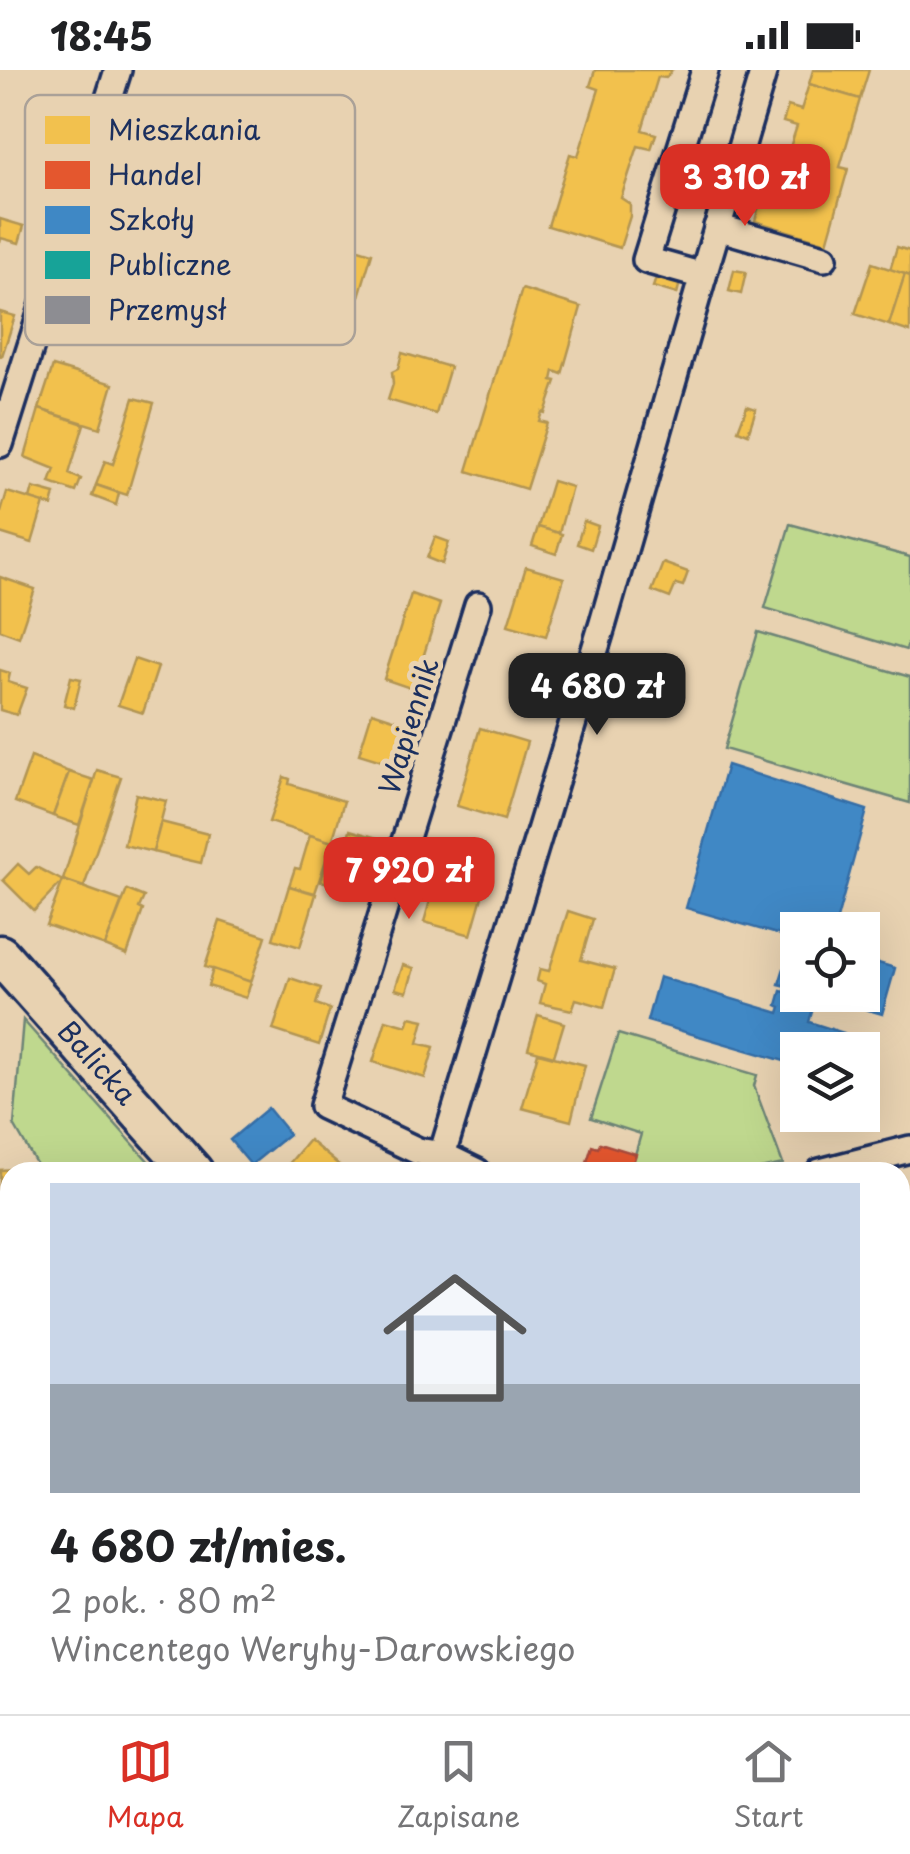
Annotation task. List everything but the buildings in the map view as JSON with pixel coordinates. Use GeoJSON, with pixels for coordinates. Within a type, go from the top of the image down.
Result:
{"type":"FeatureCollection","features":[{"type":"Feature","properties":{"kind":"street"},"geometry":{"type":"LineString","coordinates":[[110,95],[118,70]]}},
{"type":"Feature","properties":{"kind":"street"},"geometry":{"type":"LineString","coordinates":[[703,276],[646,260],[705,70]]}},
{"type":"Feature","properties":{"kind":"street"},"geometry":{"type":"LineString","coordinates":[[442,1155],[764,70]]}},
{"type":"Feature","properties":{"kind":"street"},"geometry":{"type":"LineString","coordinates":[[717,227],[824,258]]}},
{"type":"Feature","properties":{"kind":"street"},"geometry":{"type":"LineString","coordinates":[[0,444],[31,345]]}},
{"type":"Feature","properties":{"kind":"street","name":"Wapiennik"},"geometry":{"type":"LineString","coordinates":[[456,1162],[418,1150],[323,1106],[478,605]]}},
{"type":"Feature","properties":{"kind":"street","name":"Balicka"},"geometry":{"type":"LineString","coordinates":[[0,955],[184,1162]]}},
{"type":"Feature","properties":{"kind":"street"},"geometry":{"type":"LineString","coordinates":[[859,1162],[910,1149]]}},
{"type":"Feature","properties":{"kind":"green space"},"geometry":{"type":"Polygon","coordinates":[[[790,524],[910,557],[910,636],[906,650],[765,608],[790,524]]]}},
{"type":"Feature","properties":{"kind":"green space"},"geometry":{"type":"Polygon","coordinates":[[[758,632],[910,677],[910,803],[724,749],[758,632]]]}},
{"type":"Feature","properties":{"kind":"green space"},"geometry":{"type":"Polygon","coordinates":[[[23,1020],[149,1162],[35,1162],[14,1125],[23,1020]]]}},
{"type":"Feature","properties":{"kind":"green space"},"geometry":{"type":"Polygon","coordinates":[[[618,1034],[757,1075],[754,1086],[782,1162],[633,1162],[641,1134],[591,1118],[618,1034]]]}}]}
